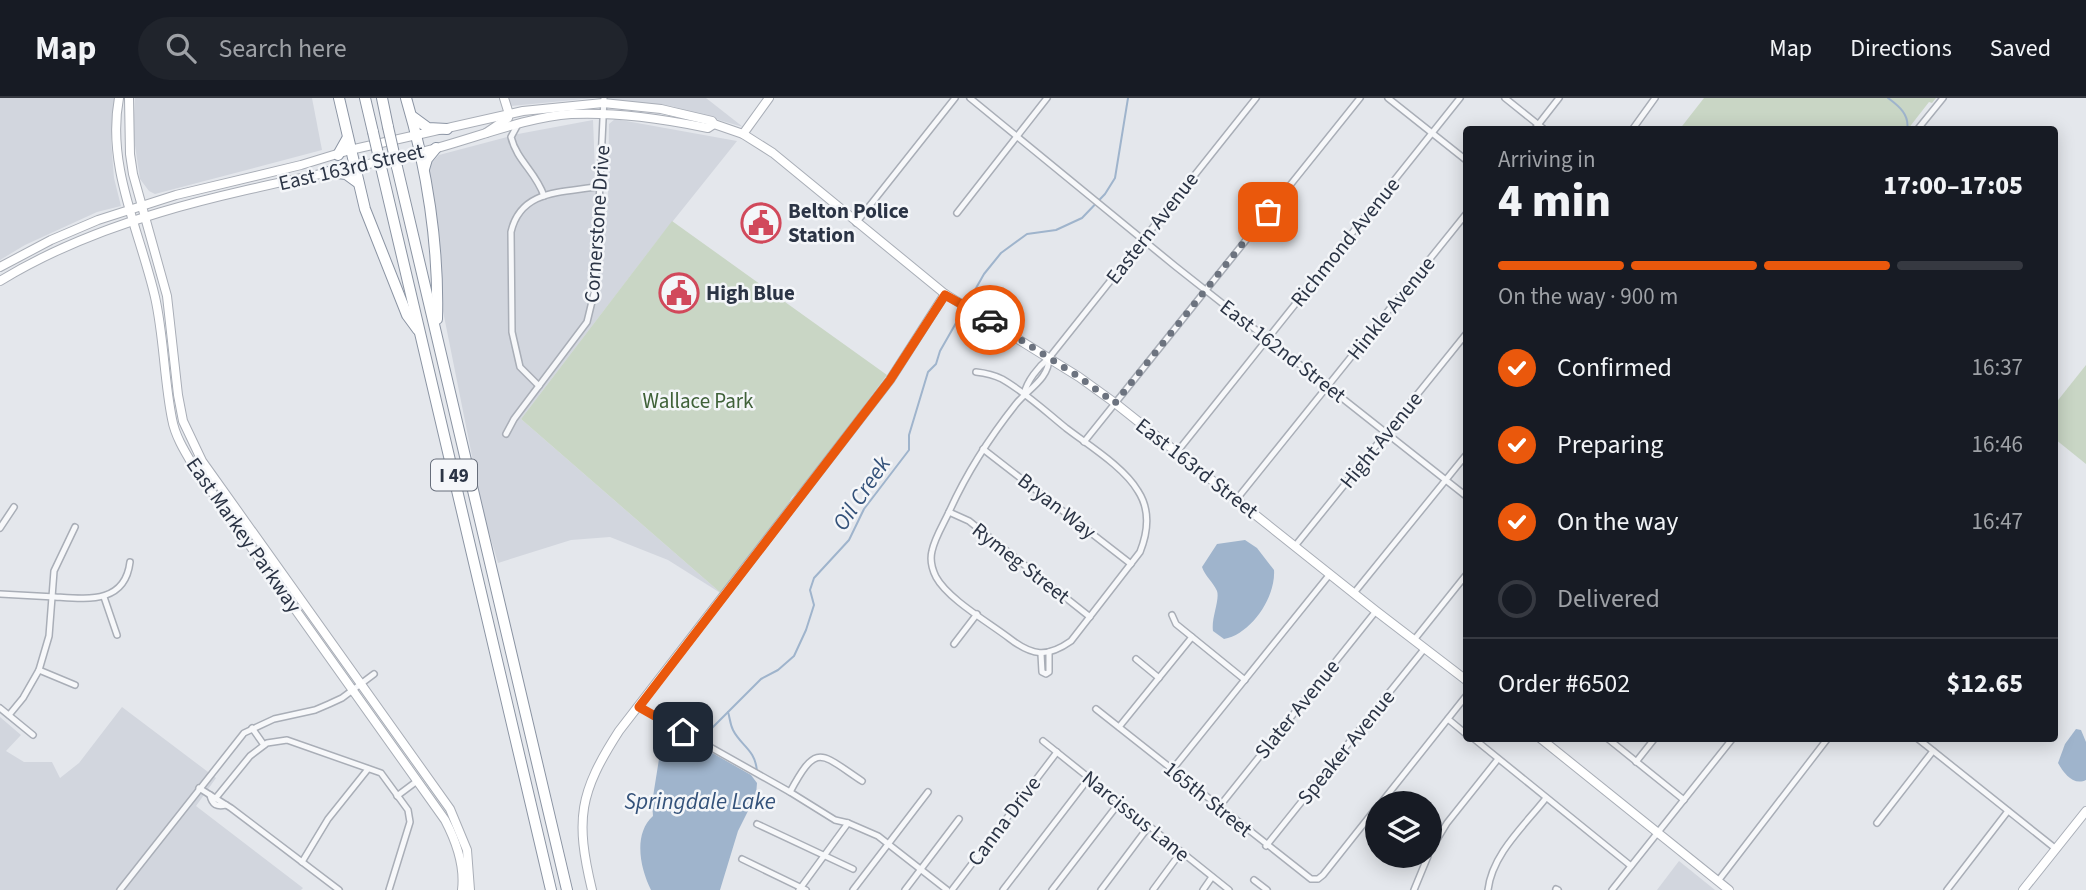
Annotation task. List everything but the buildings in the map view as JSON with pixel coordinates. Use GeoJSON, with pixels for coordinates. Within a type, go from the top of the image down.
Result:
{"type":"FeatureCollection","features":[{"type":"Feature","properties":{"kind":"highway"},"geometry":{"type":"LineString","coordinates":[[339,98],[365,209],[407,315],[420,334]]}},
{"type":"Feature","properties":{"kind":"highway","name":"I 49"},"geometry":{"type":"LineString","coordinates":[[365,98],[551,890]]}},
{"type":"Feature","properties":{"kind":"highway","name":"I 49"},"geometry":{"type":"LineString","coordinates":[[382,98],[567,890]]}},
{"type":"Feature","properties":{"kind":"highway"},"geometry":{"type":"LineString","coordinates":[[406,98],[417,136],[432,223],[437,295],[436,334]]}},
{"type":"Feature","properties":{"kind":"highway"},"geometry":{"type":"LineString","coordinates":[[411,114],[423,126],[447,129]]}},
{"type":"Feature","properties":{"kind":"highway"},"geometry":{"type":"LineString","coordinates":[[338,155],[347,139]]}},
{"type":"Feature","properties":{"kind":"highway"},"geometry":{"type":"LineString","coordinates":[[425,184],[424,168],[436,148]]}},
{"type":"Feature","properties":{"kind":"highway"},"geometry":{"type":"LineString","coordinates":[[329,172],[346,174],[358,184]]}},
{"type":"Feature","properties":{"kind":"street","name":"East Markey Parkway"},"geometry":{"type":"LineString","coordinates":[[119,98],[116,130],[129,210],[155,296],[172,421],[182,446],[194,467],[446,820],[454,837],[464,877],[462,890]]}},
{"type":"Feature","properties":{"kind":"street","name":"East Markey Parkway"},"geometry":{"type":"LineString","coordinates":[[129,98],[133,174],[167,296],[178,395],[183,421],[191,441],[202,461],[450,809],[467,850],[470,890]]}},
{"type":"Feature","properties":{"kind":"street"},"geometry":{"type":"LineString","coordinates":[[483,135],[508,118],[504,98]]}},
{"type":"Feature","properties":{"kind":"street"},"geometry":{"type":"LineString","coordinates":[[743,135],[768,98]]}},
{"type":"Feature","properties":{"kind":"street"},"geometry":{"type":"LineString","coordinates":[[856,223],[955,98]]}},
{"type":"Feature","properties":{"kind":"street","name":"East 162nd Street"},"geometry":{"type":"LineString","coordinates":[[970,98],[1102,207],[1463,493]]}},
{"type":"Feature","properties":{"kind":"street"},"geometry":{"type":"LineString","coordinates":[[957,213],[1047,98]]}},
{"type":"Feature","properties":{"kind":"street","name":"Eastern Avenue"},"geometry":{"type":"LineString","coordinates":[[978,614],[944,589],[932,567],[931,554],[959,488],[983,449],[1024,394],[1031,391],[1049,368],[1049,358],[1256,98]]}},
{"type":"Feature","properties":{"kind":"street"},"geometry":{"type":"LineString","coordinates":[[1084,442],[1360,98]]}},
{"type":"Feature","properties":{"kind":"street"},"geometry":{"type":"LineString","coordinates":[[1388,98],[1463,158]]}},
{"type":"Feature","properties":{"kind":"street","name":"Richmond Avenue"},"geometry":{"type":"LineString","coordinates":[[1177,452],[1460,98]]}},
{"type":"Feature","properties":{"kind":"street"},"geometry":{"type":"LineString","coordinates":[[1505,98],[1535,126]]}},
{"type":"Feature","properties":{"kind":"street"},"geometry":{"type":"LineString","coordinates":[[1537,126],[1559,98]]}},
{"type":"Feature","properties":{"kind":"street"},"geometry":{"type":"LineString","coordinates":[[1635,126],[1655,98]]}},
{"type":"Feature","properties":{"kind":"street"},"geometry":{"type":"LineString","coordinates":[[1920,126],[1943,98]]}},
{"type":"Feature","properties":{"kind":"street","name":"East 163rd Street"},"geometry":{"type":"LineString","coordinates":[[0,267],[97,220],[176,195],[350,150],[509,114],[604,101],[695,116],[743,135],[773,153],[945,295],[979,313],[1115,403],[1463,678]]}},
{"type":"Feature","properties":{"kind":"street","name":"Cornerstone Drive"},"geometry":{"type":"LineString","coordinates":[[506,433],[513,419],[587,322],[592,310],[595,296],[604,101]]}},
{"type":"Feature","properties":{"kind":"street","name":"East 163rd Street"},"geometry":{"type":"LineString","coordinates":[[0,281],[81,239],[190,204],[419,153],[569,114],[625,114],[708,128],[714,124]]}},
{"type":"Feature","properties":{"kind":"street"},"geometry":{"type":"LineString","coordinates":[[511,136],[517,126]]}},
{"type":"Feature","properties":{"kind":"street"},"geometry":{"type":"LineString","coordinates":[[501,130],[511,136],[516,154],[539,181],[544,195]]}},
{"type":"Feature","properties":{"kind":"street"},"geometry":{"type":"LineString","coordinates":[[538,386],[520,367],[512,332],[512,232],[518,212],[524,205],[544,195],[601,186]]}},
{"type":"Feature","properties":{"kind":"street","name":"Hinkle Avenue"},"geometry":{"type":"LineString","coordinates":[[1236,500],[1463,218]]}},
{"type":"Feature","properties":{"kind":"street"},"geometry":{"type":"LineString","coordinates":[[592,890],[583,850],[582,819],[587,793],[600,762],[619,731],[890,380],[945,295]]}},
{"type":"Feature","properties":{"kind":"street","name":"Hight Avenue"},"geometry":{"type":"LineString","coordinates":[[1295,546],[1463,338]]}},
{"type":"Feature","properties":{"kind":"street"},"geometry":{"type":"LineString","coordinates":[[954,644],[978,614],[1019,646],[1041,654],[1071,641],[1140,552],[1146,537],[1146,508],[1129,478],[1024,394],[999,377],[976,372]]}},
{"type":"Feature","properties":{"kind":"street","name":"Bryan Way"},"geometry":{"type":"LineString","coordinates":[[983,449],[1131,564]]}},
{"type":"Feature","properties":{"kind":"street"},"geometry":{"type":"LineString","coordinates":[[1354,593],[1463,459]]}},
{"type":"Feature","properties":{"kind":"street"},"geometry":{"type":"LineString","coordinates":[[0,528],[14,507]]}},
{"type":"Feature","properties":{"kind":"street","name":"Rymeg Street"},"geometry":{"type":"LineString","coordinates":[[949,512],[969,521],[1090,617]]}},
{"type":"Feature","properties":{"kind":"street"},"geometry":{"type":"LineString","coordinates":[[9,715],[23,698],[39,670],[49,636],[51,597],[57,562],[75,527]]}},
{"type":"Feature","properties":{"kind":"street"},"geometry":{"type":"LineString","coordinates":[[0,593],[86,599],[104,597],[115,591],[123,582],[128,575],[130,562]]}},
{"type":"Feature","properties":{"kind":"street"},"geometry":{"type":"LineString","coordinates":[[1172,770],[1330,574]]}},
{"type":"Feature","properties":{"kind":"street"},"geometry":{"type":"LineString","coordinates":[[1414,639],[1463,579]]}},
{"type":"Feature","properties":{"kind":"street"},"geometry":{"type":"LineString","coordinates":[[104,597],[117,635]]}},
{"type":"Feature","properties":{"kind":"street","name":"Slater Avenue"},"geometry":{"type":"LineString","coordinates":[[1219,807],[1376,611]]}},
{"type":"Feature","properties":{"kind":"street"},"geometry":{"type":"LineString","coordinates":[[1172,615],[1176,624],[1245,680]]}},
{"type":"Feature","properties":{"kind":"street"},"geometry":{"type":"LineString","coordinates":[[1119,727],[1192,637]]}},
{"type":"Feature","properties":{"kind":"street","name":"Speaker Avenue"},"geometry":{"type":"LineString","coordinates":[[1266,846],[1425,648]]}},
{"type":"Feature","properties":{"kind":"street"},"geometry":{"type":"LineString","coordinates":[[1041,654],[1042,672],[1046,674],[1050,668],[1049,652]]}},
{"type":"Feature","properties":{"kind":"street"},"geometry":{"type":"LineString","coordinates":[[1136,659],[1159,678]]}},
{"type":"Feature","properties":{"kind":"street"},"geometry":{"type":"LineString","coordinates":[[39,670],[75,685]]}},
{"type":"Feature","properties":{"kind":"street"},"geometry":{"type":"LineString","coordinates":[[120,890],[236,740],[252,728],[274,719],[315,710],[342,698],[374,674]]}},
{"type":"Feature","properties":{"kind":"street"},"geometry":{"type":"LineString","coordinates":[[1391,791],[1463,700]]}},
{"type":"Feature","properties":{"kind":"street"},"geometry":{"type":"LineString","coordinates":[[639,707],[790,792],[835,821],[848,823],[889,843],[949,890]]}},
{"type":"Feature","properties":{"kind":"street"},"geometry":{"type":"LineString","coordinates":[[0,708],[33,735]]}},
{"type":"Feature","properties":{"kind":"street","name":"165th Street"},"geometry":{"type":"LineString","coordinates":[[1096,709],[1307,877],[1315,879],[1322,875],[1365,822]]}},
{"type":"Feature","properties":{"kind":"street"},"geometry":{"type":"LineString","coordinates":[[1448,719],[1463,732]]}},
{"type":"Feature","properties":{"kind":"street"},"geometry":{"type":"LineString","coordinates":[[252,728],[264,745]]}},
{"type":"Feature","properties":{"kind":"street"},"geometry":{"type":"LineString","coordinates":[[339,890],[226,805],[218,806],[211,801],[250,756],[264,745],[287,740],[381,773],[408,810],[410,822],[389,890]]}},
{"type":"Feature","properties":{"kind":"street","name":"Narcissus Lane"},"geometry":{"type":"LineString","coordinates":[[1043,741],[1230,890]]}},
{"type":"Feature","properties":{"kind":"street"},"geometry":{"type":"LineString","coordinates":[[1478,742],[1631,866]]}},
{"type":"Feature","properties":{"kind":"street"},"geometry":{"type":"LineString","coordinates":[[1545,742],[1729,890]]}},
{"type":"Feature","properties":{"kind":"street"},"geometry":{"type":"LineString","coordinates":[[1612,742],[1684,800]]}},
{"type":"Feature","properties":{"kind":"street"},"geometry":{"type":"LineString","coordinates":[[1636,762],[1652,742]]}},
{"type":"Feature","properties":{"kind":"street"},"geometry":{"type":"LineString","coordinates":[[1612,890],[1730,742]]}},
{"type":"Feature","properties":{"kind":"street"},"geometry":{"type":"LineString","coordinates":[[1718,881],[1825,742]]}},
{"type":"Feature","properties":{"kind":"street"},"geometry":{"type":"LineString","coordinates":[[1922,742],[2056,849]]}},
{"type":"Feature","properties":{"kind":"street"},"geometry":{"type":"LineString","coordinates":[[1877,823],[1933,751]]}},
{"type":"Feature","properties":{"kind":"street","name":"Canna Drive"},"geometry":{"type":"LineString","coordinates":[[949,890],[1057,752]]}},
{"type":"Feature","properties":{"kind":"street"},"geometry":{"type":"LineString","coordinates":[[790,792],[804,767],[814,758],[828,759],[862,781]]}},
{"type":"Feature","properties":{"kind":"street"},"geometry":{"type":"LineString","coordinates":[[1442,831],[1498,759]]}},
{"type":"Feature","properties":{"kind":"street"},"geometry":{"type":"LineString","coordinates":[[302,862],[328,819],[368,769]]}},
{"type":"Feature","properties":{"kind":"street"},"geometry":{"type":"LineString","coordinates":[[1003,890],[1089,778]]}},
{"type":"Feature","properties":{"kind":"street"},"geometry":{"type":"LineString","coordinates":[[397,796],[418,780]]}},
{"type":"Feature","properties":{"kind":"street"},"geometry":{"type":"LineString","coordinates":[[199,788],[213,797]]}},
{"type":"Feature","properties":{"kind":"street"},"geometry":{"type":"LineString","coordinates":[[853,890],[928,792]]}},
{"type":"Feature","properties":{"kind":"street"},"geometry":{"type":"LineString","coordinates":[[1488,890],[1499,857],[1546,798]]}},
{"type":"Feature","properties":{"kind":"street"},"geometry":{"type":"LineString","coordinates":[[1052,890],[1119,803]]}},
{"type":"Feature","properties":{"kind":"street"},"geometry":{"type":"LineString","coordinates":[[1947,890],[2008,811]]}},
{"type":"Feature","properties":{"kind":"street"},"geometry":{"type":"LineString","coordinates":[[2023,890],[2086,811]]}},
{"type":"Feature","properties":{"kind":"street"},"geometry":{"type":"LineString","coordinates":[[905,890],[959,819]]}},
{"type":"Feature","properties":{"kind":"street"},"geometry":{"type":"LineString","coordinates":[[743,859],[802,889],[848,823]]}},
{"type":"Feature","properties":{"kind":"street"},"geometry":{"type":"LineString","coordinates":[[757,824],[853,869]]}},
{"type":"Feature","properties":{"kind":"street"},"geometry":{"type":"LineString","coordinates":[[1101,890],[1149,826]]}},
{"type":"Feature","properties":{"kind":"street"},"geometry":{"type":"LineString","coordinates":[[1153,890],[1181,852]]}},
{"type":"Feature","properties":{"kind":"street"},"geometry":{"type":"LineString","coordinates":[[1414,890],[1423,868]]}},
{"type":"Feature","properties":{"kind":"street"},"geometry":{"type":"LineString","coordinates":[[1203,890],[1212,877]]}},
{"type":"Feature","properties":{"kind":"street"},"geometry":{"type":"LineString","coordinates":[[1254,880],[1267,890]]}},
{"type":"Feature","properties":{"kind":"shaded area"},"geometry":{"type":"Polygon","coordinates":[[[0,98],[115,98],[111,140],[114,178],[121,206],[97,212],[25,245],[0,260],[0,98]]]}},
{"type":"Feature","properties":{"kind":"shaded area"},"geometry":{"type":"Polygon","coordinates":[[[135,98],[312,98],[322,150],[155,194],[149,191],[140,179],[133,132],[135,98]]]}},
{"type":"Feature","properties":{"kind":"shaded area"},"geometry":{"type":"Polygon","coordinates":[[[509,98],[595,98],[511,106],[509,98]]]}},
{"type":"Feature","properties":{"kind":"shaded area"},"geometry":{"type":"Polygon","coordinates":[[[595,98],[706,98],[743,127],[671,106],[595,98]]]}},
{"type":"Feature","properties":{"kind":"shaded area"},"geometry":{"type":"Polygon","coordinates":[[[615,119],[737,141],[521,419],[722,594],[668,560],[610,537],[571,540],[498,563],[484,516],[443,311],[439,233],[428,174],[429,165],[439,155],[518,134],[593,120],[596,196],[608,202],[609,124],[615,119]]]}},
{"type":"Feature","properties":{"kind":"shaded area"},"geometry":{"type":"Polygon","coordinates":[[[122,707],[216,778],[196,806],[303,888],[301,890],[0,890],[0,717],[21,735],[6,751],[24,762],[52,762],[60,778],[79,763],[122,707]]]}},
{"type":"Feature","properties":{"kind":"shaded area"},"geometry":{"type":"Polygon","coordinates":[[[1679,861],[1715,890],[1657,890],[1679,861]]]}},
{"type":"Feature","properties":{"kind":"green space"},"geometry":{"type":"Polygon","coordinates":[[[1704,98],[1936,98],[1932,103],[1929,102],[1910,126],[1682,126],[1704,98]]]}},
{"type":"Feature","properties":{"kind":"green space","name":"Wallace Park"},"geometry":{"type":"Polygon","coordinates":[[[672,221],[887,375],[804,486],[792,497],[782,515],[722,594],[521,419],[672,221]]]}},
{"type":"Feature","properties":{"kind":"green space"},"geometry":{"type":"Polygon","coordinates":[[[2086,365],[2086,464],[2058,441],[2058,400],[2086,365]]]}},
{"type":"Feature","properties":{"kind":"water"},"geometry":{"type":"Polygon","coordinates":[[[1245,540],[1257,548],[1274,570],[1274,581],[1260,613],[1243,630],[1224,639],[1213,631],[1217,591],[1202,567],[1217,544],[1245,540]]]}},
{"type":"Feature","properties":{"kind":"water"},"geometry":{"type":"Polygon","coordinates":[[[2076,729],[2081,730],[2086,742],[2086,780],[2082,781],[2070,778],[2058,763],[2065,744],[2076,729]]]}},
{"type":"Feature","properties":{"kind":"water","name":"Springdale Lake"},"geometry":{"type":"Polygon","coordinates":[[[672,730],[751,775],[757,783],[756,795],[738,831],[720,890],[651,890],[644,872],[641,842],[647,823],[653,816],[652,803],[663,734],[672,730]]]}},
{"type":"Feature","properties":{"kind":"waterway","name":"Oil Creek"},"geometry":{"type":"LineString","coordinates":[[967,304],[984,274],[1001,253],[1027,234],[1056,230],[1082,218],[1105,194],[1115,178],[1128,98]]}},
{"type":"Feature","properties":{"kind":"waterway"},"geometry":{"type":"LineString","coordinates":[[1888,98],[1905,115],[1907,126]]}},
{"type":"Feature","properties":{"kind":"waterway","name":"Oil Creek"},"geometry":{"type":"LineString","coordinates":[[708,732],[761,679],[778,670],[794,656],[814,605],[810,590],[814,578],[849,540],[864,509],[909,450],[909,435],[928,372],[936,364],[940,351],[964,309]]}},
{"type":"Feature","properties":{"kind":"waterway"},"geometry":{"type":"LineString","coordinates":[[728,712],[733,730],[754,758],[757,771]]}},
{"type":"Feature","properties":{"kind":"way so far"},"geometry":{"type":"LineString","coordinates":[[990,320],[1115,403],[1268,212]]}},
{"type":"Feature","properties":{"kind":"place","name":"Belton Police Station"},"geometry":{"type":"Point","coordinates":[761,223]}},
{"type":"Feature","properties":{"kind":"place","name":"High Blue"},"geometry":{"type":"Point","coordinates":[679,293]}},
{"type":"Feature","properties":{"kind":"route"},"geometry":{"type":"LineString","coordinates":[[683,732],[639,707],[890,380],[945,295],[990,320]]}}]}
